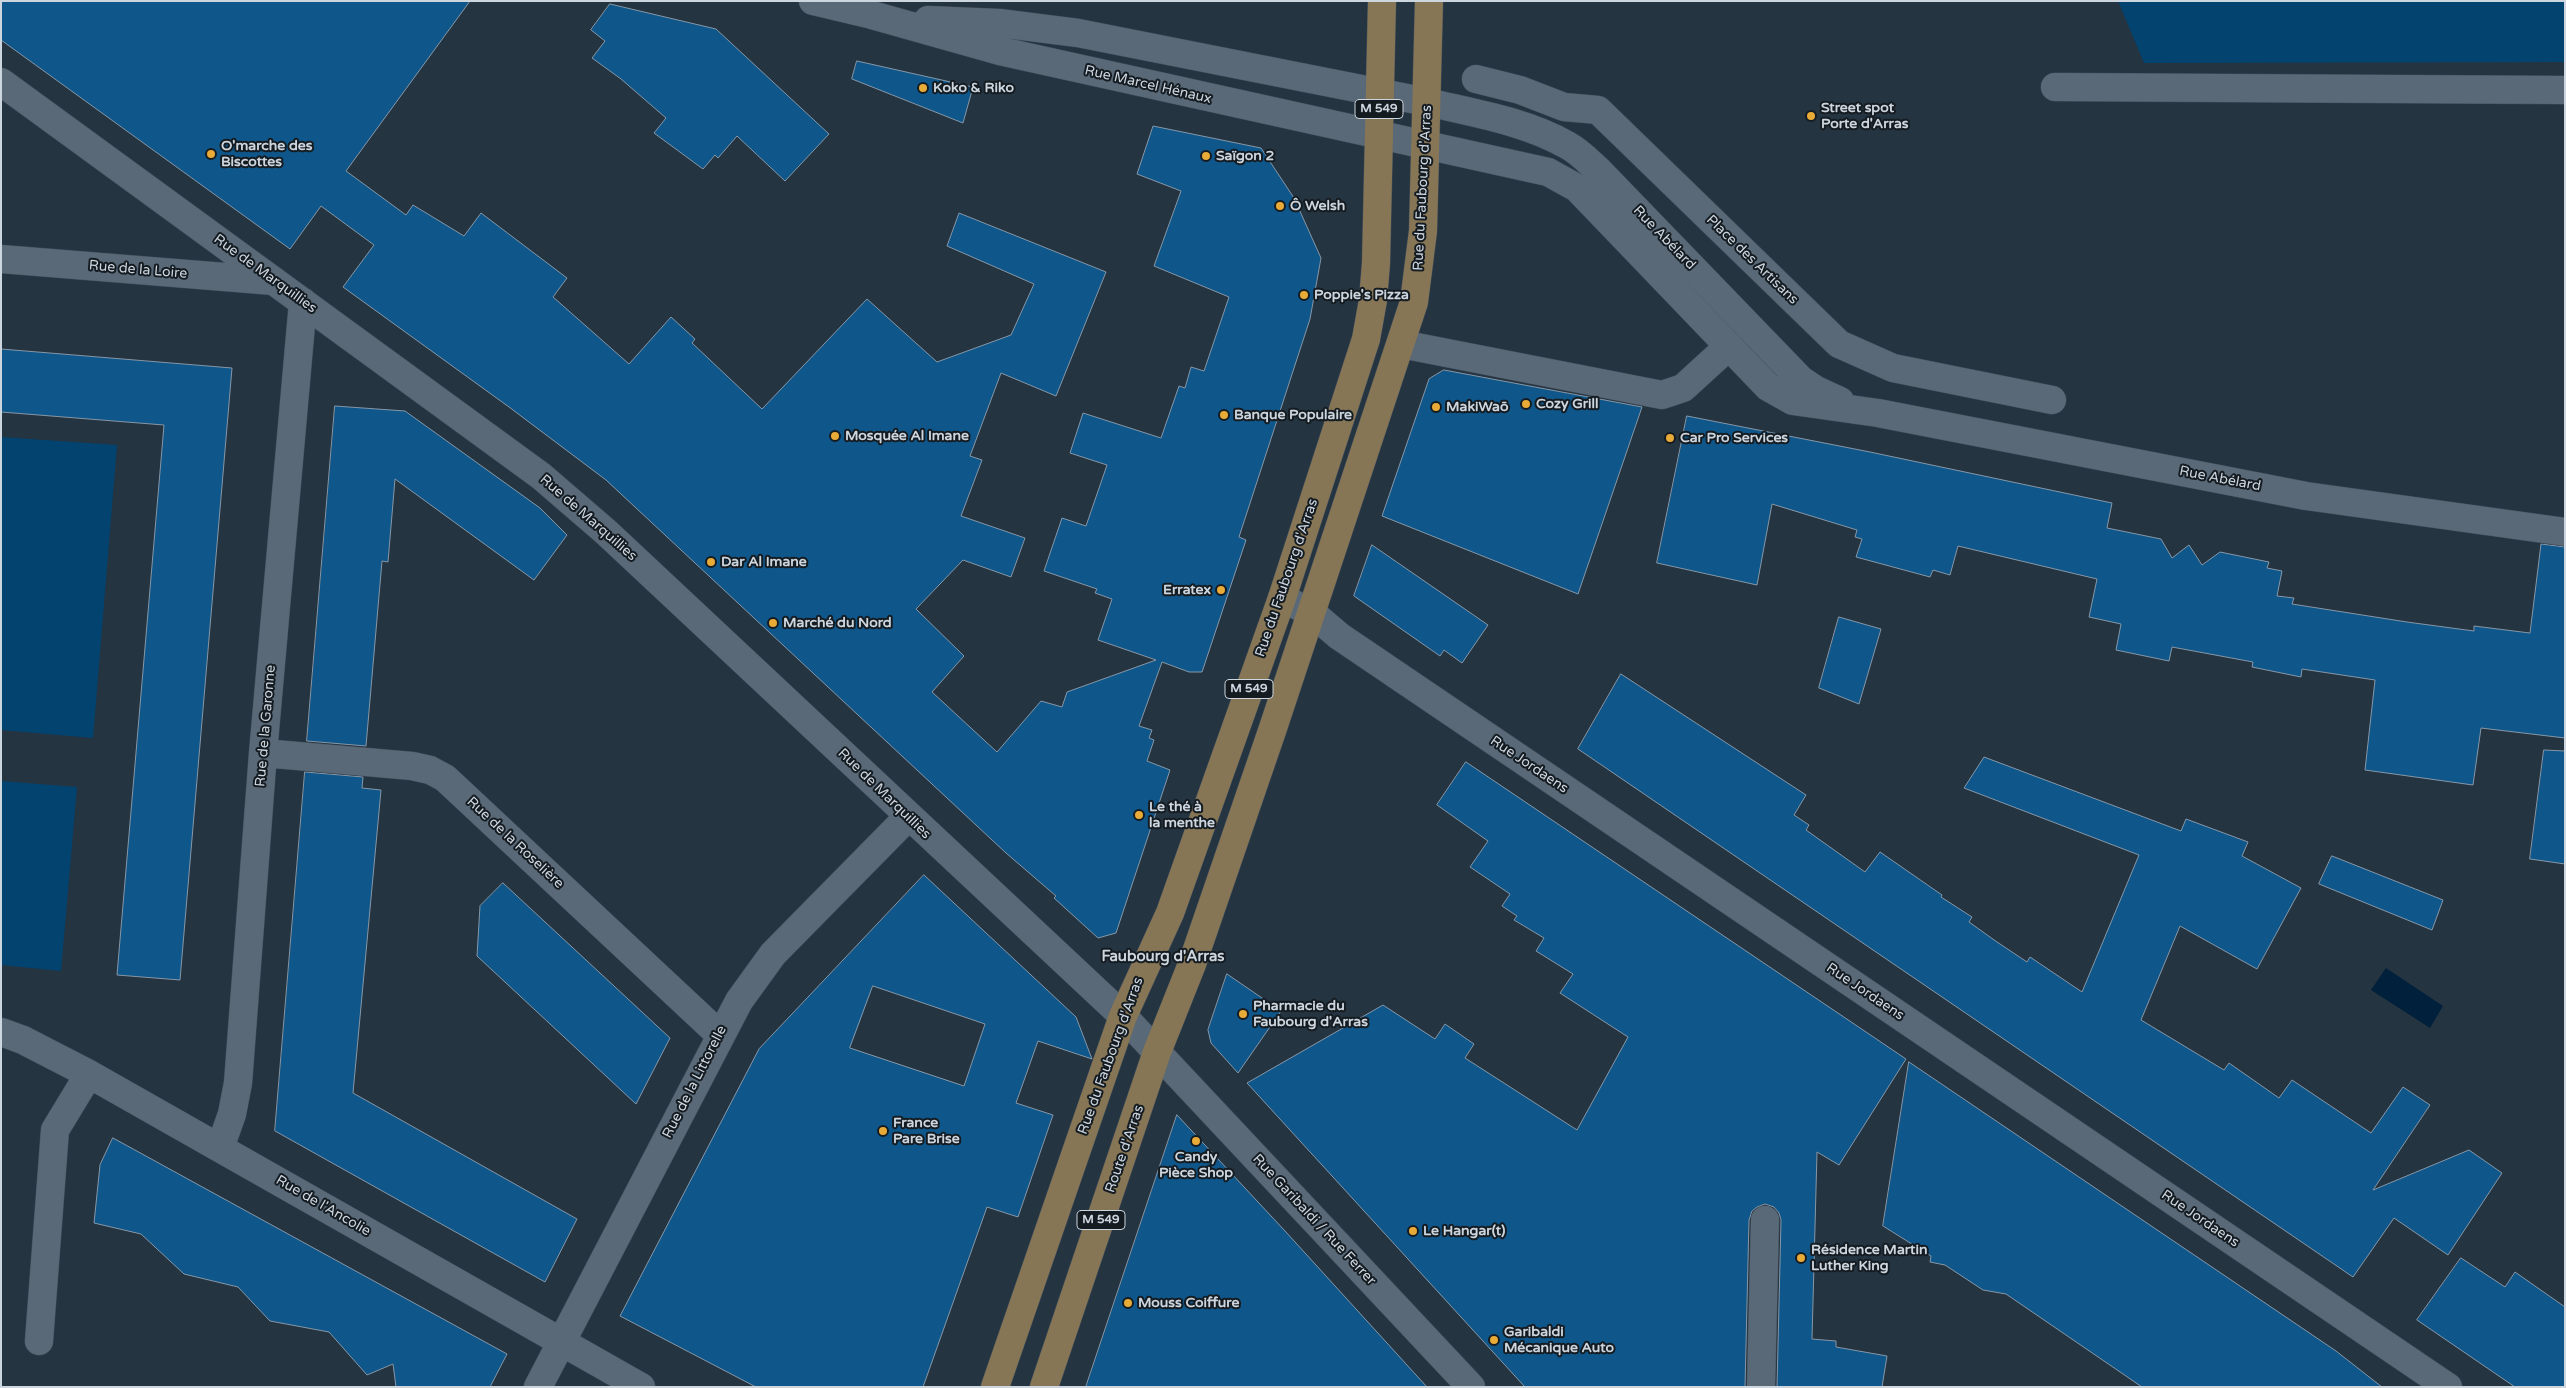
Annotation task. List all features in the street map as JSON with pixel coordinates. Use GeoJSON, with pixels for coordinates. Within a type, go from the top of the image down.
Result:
{"type":"FeatureCollection","features":[{"type":"Feature","properties":{"kind":"main road","name":"Rue du Faubourg d'Arras"},"geometry":{"type":"LineString","coordinates":[[995,1387],[1128,1022],[1170,913],[1282,598],[1370,323],[1376,263],[1382,1]]}},
{"type":"Feature","properties":{"kind":"main road","name":"Rue du Faubourg d'Arras"},"geometry":{"type":"LineString","coordinates":[[1158,1052],[1192,964],[1312,613],[1414,302],[1421,257],[1427,145],[1429,1]]}},
{"type":"Feature","properties":{"kind":"main road","name":"Route d'Arras"},"geometry":{"type":"LineString","coordinates":[[1044,1387],[1158,1052]]}},
{"type":"Feature","properties":{"kind":"street","name":"Rue Marcel Hénaux"},"geometry":{"type":"LineString","coordinates":[[813,1],[872,15],[1000,51],[1427,145]]}},
{"type":"Feature","properties":{"kind":"street","name":"Rue Marcel Hénaux"},"geometry":{"type":"LineString","coordinates":[[872,15],[999,23],[1078,32],[1427,102]]}},
{"type":"Feature","properties":{"kind":"street","name":"Place des Artisans"},"geometry":{"type":"LineString","coordinates":[[1476,79],[1520,90],[1564,107],[1598,110],[1839,344],[1893,368],[2052,400]]}},
{"type":"Feature","properties":{"kind":"street","name":"Rue de Marquillies"},"geometry":{"type":"LineString","coordinates":[[1,82],[275,281],[564,495],[665,586],[1158,1052]]}},
{"type":"Feature","properties":{"kind":"street"},"geometry":{"type":"LineString","coordinates":[[2054,87],[2565,90]]}},
{"type":"Feature","properties":{"kind":"street","name":"Rue Abélard"},"geometry":{"type":"LineString","coordinates":[[1427,102],[1522,126],[1568,145],[1599,171],[1802,380],[1835,400],[1878,413]]}},
{"type":"Feature","properties":{"kind":"street","name":"Rue Abélard"},"geometry":{"type":"LineString","coordinates":[[1427,145],[1530,167],[1565,180],[1577,188],[1768,387],[1793,401],[1878,413],[2347,503],[2565,532]]}},
{"type":"Feature","properties":{"kind":"street","name":"Rue de la Loire"},"geometry":{"type":"LineString","coordinates":[[1,259],[275,281]]}},
{"type":"Feature","properties":{"kind":"street","name":"Rue de la Garonne"},"geometry":{"type":"LineString","coordinates":[[220,1148],[232,1114],[238,1083],[263,753],[303,302]]}},
{"type":"Feature","properties":{"kind":"street"},"geometry":{"type":"LineString","coordinates":[[1401,344],[1662,395],[1682,388],[1729,346]]}},
{"type":"Feature","properties":{"kind":"street","name":"Rue Jordaens"},"geometry":{"type":"LineString","coordinates":[[1282,598],[1312,613],[1347,641],[2448,1387]]}},
{"type":"Feature","properties":{"kind":"street","name":"Rue de la Roselière"},"geometry":{"type":"LineString","coordinates":[[263,753],[412,766],[430,770],[445,778],[720,1034]]}},
{"type":"Feature","properties":{"kind":"street","name":"Rue de la Littorelle"},"geometry":{"type":"LineString","coordinates":[[538,1387],[738,1001],[773,954],[908,817]]}},
{"type":"Feature","properties":{"kind":"street","name":"Rue de l'Ancolie"},"geometry":{"type":"LineString","coordinates":[[1,1032],[22,1040],[89,1074],[641,1387]]}},
{"type":"Feature","properties":{"kind":"street","name":"Rue Garibaldi / Rue Ferrer"},"geometry":{"type":"LineString","coordinates":[[1158,1052],[1471,1387]]}},
{"type":"Feature","properties":{"kind":"street"},"geometry":{"type":"LineString","coordinates":[[39,1341],[55,1130],[89,1074]]}},
{"type":"Feature","properties":{"kind":"street"},"geometry":{"type":"LineString","coordinates":[[1761,1387],[1765,1220]]}},
{"type":"Feature","properties":{"kind":"shaded area"},"geometry":{"type":"Polygon","coordinates":[[[2118,1],[2565,1],[2565,62],[2144,63],[2118,1]]]}},
{"type":"Feature","properties":{"kind":"shaded area"},"geometry":{"type":"Polygon","coordinates":[[[1,437],[117,445],[93,738],[1,730],[1,437]]]}},
{"type":"Feature","properties":{"kind":"shaded area"},"geometry":{"type":"Polygon","coordinates":[[[1,781],[77,787],[61,971],[1,965],[1,781]]]}},
{"type":"Feature","properties":{"kind":"shaded area"},"geometry":{"type":"Polygon","coordinates":[[[2386,968],[2443,1006],[2430,1028],[2371,990],[2386,968]]]}},
{"type":"Feature","properties":{"kind":"building"},"geometry":{"type":"Polygon","coordinates":[[[1,1],[470,1],[346,171],[406,215],[413,205],[464,236],[481,213],[567,278],[553,297],[629,364],[671,317],[695,339],[692,343],[762,409],[867,299],[937,362],[1011,335],[1034,284],[947,246],[959,213],[1106,272],[1056,396],[1001,373],[970,456],[982,460],[961,516],[1025,538],[1011,577],[963,560],[916,609],[964,656],[932,692],[997,752],[1041,701],[1062,707],[1067,692],[1156,660],[1098,640],[1112,599],[1095,593],[1097,589],[1044,571],[1062,518],[1086,526],[1107,465],[1070,453],[1083,413],[1161,438],[1179,386],[1185,388],[1191,367],[1204,371],[1229,297],[1154,266],[1181,191],[1137,174],[1153,126],[1261,148],[1294,198],[1321,258],[1310,319],[1239,537],[1246,540],[1202,672],[1189,672],[1162,662],[1139,726],[1152,730],[1149,738],[1154,740],[1147,761],[1170,770],[1116,933],[1098,938],[1054,898],[1056,896],[1006,853],[606,480],[343,287],[374,245],[321,206],[290,249],[1,40],[1,1]]]}},
{"type":"Feature","properties":{"kind":"building"},"geometry":{"type":"Polygon","coordinates":[[[610,4],[716,29],[829,134],[785,181],[737,136],[718,158],[715,155],[703,169],[654,133],[666,118],[621,79],[592,58],[605,41],[591,30],[610,4]]]}},
{"type":"Feature","properties":{"kind":"building"},"geometry":{"type":"Polygon","coordinates":[[[857,61],[973,87],[963,123],[852,79],[857,61]]]}},
{"type":"Feature","properties":{"kind":"building"},"geometry":{"type":"Polygon","coordinates":[[[1,349],[232,368],[180,980],[117,975],[164,425],[1,412],[1,349]]]}},
{"type":"Feature","properties":{"kind":"building"},"geometry":{"type":"Polygon","coordinates":[[[1444,370],[1642,407],[1578,594],[1382,516],[1429,379],[1444,370]]]}},
{"type":"Feature","properties":{"kind":"building"},"geometry":{"type":"Polygon","coordinates":[[[335,406],[405,411],[540,508],[567,535],[534,580],[395,479],[388,562],[382,561],[366,746],[307,741],[335,406]]]}},
{"type":"Feature","properties":{"kind":"building"},"geometry":{"type":"Polygon","coordinates":[[[1687,416],[2112,503],[2107,528],[2161,539],[2172,558],[2189,545],[2202,565],[2220,552],[2269,562],[2267,568],[2282,571],[2277,596],[2294,598],[2292,604],[2407,622],[2474,631],[2474,626],[2530,633],[2541,544],[2565,547],[2565,738],[2481,728],[2473,785],[2365,770],[2375,680],[2302,669],[2301,677],[2252,667],[2253,662],[2172,647],[2169,661],[2116,650],[2121,624],[2089,617],[2097,579],[1958,546],[1950,575],[1933,570],[1930,577],[1856,557],[1862,539],[1855,537],[1857,530],[1772,504],[1757,585],[1657,563],[1687,416]]]}},
{"type":"Feature","properties":{"kind":"building"},"geometry":{"type":"Polygon","coordinates":[[[1372,545],[1488,625],[1462,663],[1444,650],[1440,656],[1354,596],[1372,545]]]}},
{"type":"Feature","properties":{"kind":"building"},"geometry":{"type":"Polygon","coordinates":[[[1839,617],[1881,629],[1859,704],[1819,688],[1839,617]]]}},
{"type":"Feature","properties":{"kind":"building"},"geometry":{"type":"Polygon","coordinates":[[[1621,674],[1806,795],[1794,815],[1809,825],[1806,830],[1865,872],[1880,852],[1942,895],[1941,897],[1972,917],[1969,922],[1997,942],[2027,962],[2030,957],[2082,992],[2139,855],[1964,788],[1984,757],[2181,831],[2186,819],[2248,842],[2242,856],[2301,888],[2257,969],[2180,926],[2141,1020],[2224,1070],[2229,1063],[2279,1098],[2292,1080],[2371,1133],[2403,1087],[2430,1105],[2373,1190],[2469,1150],[2502,1173],[2448,1255],[2394,1218],[2353,1277],[1578,749],[1621,674]]]}},
{"type":"Feature","properties":{"kind":"building"},"geometry":{"type":"Polygon","coordinates":[[[2544,750],[2565,751],[2565,864],[2530,859],[2544,750]]]}},
{"type":"Feature","properties":{"kind":"building"},"geometry":{"type":"Polygon","coordinates":[[[1466,762],[1906,1059],[1839,1165],[1817,1152],[1812,1339],[1836,1341],[1836,1347],[1887,1356],[1882,1387],[1777,1387],[1781,1220],[1779,1213],[1774,1207],[1765,1204],[1752,1211],[1749,1220],[1745,1387],[1525,1387],[1247,1083],[1383,1005],[1435,1039],[1445,1024],[1474,1044],[1465,1058],[1577,1130],[1628,1037],[1560,993],[1573,974],[1536,951],[1544,938],[1514,920],[1517,916],[1502,906],[1510,894],[1470,867],[1488,841],[1437,805],[1466,762]]]}},
{"type":"Feature","properties":{"kind":"building"},"geometry":{"type":"Polygon","coordinates":[[[305,772],[363,777],[362,788],[381,790],[353,1093],[577,1219],[545,1282],[275,1131],[305,772]]]}},
{"type":"Feature","properties":{"kind":"building"},"geometry":{"type":"Polygon","coordinates":[[[2332,856],[2443,900],[2432,930],[2319,884],[2332,856]]]}},
{"type":"Feature","properties":{"kind":"building"},"geometry":{"type":"Polygon","coordinates":[[[924,875],[1076,1017],[1092,1059],[1038,1041],[1016,1103],[1053,1115],[1018,1217],[987,1207],[923,1387],[756,1387],[620,1316],[759,1049],[924,875]],[[873,986],[850,1048],[964,1086],[985,1024],[873,986]]]}},
{"type":"Feature","properties":{"kind":"building"},"geometry":{"type":"Polygon","coordinates":[[[503,883],[670,1038],[636,1104],[477,956],[480,906],[503,883]]]}},
{"type":"Feature","properties":{"kind":"building"},"geometry":{"type":"Polygon","coordinates":[[[1227,974],[1281,1011],[1238,1073],[1211,1043],[1208,1030],[1227,974]]]}},
{"type":"Feature","properties":{"kind":"building"},"geometry":{"type":"Polygon","coordinates":[[[1909,1062],[2336,1351],[2382,1387],[2142,1387],[2006,1294],[1983,1290],[1945,1265],[1930,1262],[1931,1256],[1883,1226],[1909,1062]]]}},
{"type":"Feature","properties":{"kind":"building"},"geometry":{"type":"Polygon","coordinates":[[[1177,1115],[1285,1231],[1427,1387],[1086,1387],[1177,1115]]]}},
{"type":"Feature","properties":{"kind":"building"},"geometry":{"type":"Polygon","coordinates":[[[113,1138],[507,1354],[490,1387],[396,1387],[393,1364],[367,1375],[329,1332],[270,1321],[238,1287],[184,1274],[141,1234],[94,1223],[100,1165],[113,1138]]]}},
{"type":"Feature","properties":{"kind":"building"},"geometry":{"type":"Polygon","coordinates":[[[2461,1258],[2505,1287],[2515,1272],[2565,1307],[2565,1387],[2515,1387],[2417,1320],[2461,1258]]]}},
{"type":"Feature","properties":{"kind":"place","name":"Koko & Riko"},"geometry":{"type":"Point","coordinates":[923,88]}},
{"type":"Feature","properties":{"kind":"place","name":"Street spot Porte d'Arras"},"geometry":{"type":"Point","coordinates":[1811,116]}},
{"type":"Feature","properties":{"kind":"place","name":"O'marche des Biscottes"},"geometry":{"type":"Point","coordinates":[211,154]}},
{"type":"Feature","properties":{"kind":"place","name":"Saïgon 2"},"geometry":{"type":"Point","coordinates":[1206,156]}},
{"type":"Feature","properties":{"kind":"place","name":"Ô Welsh"},"geometry":{"type":"Point","coordinates":[1280,206]}},
{"type":"Feature","properties":{"kind":"place","name":"Poppie's Pizza"},"geometry":{"type":"Point","coordinates":[1304,295]}},
{"type":"Feature","properties":{"kind":"place","name":"Cozy Grill"},"geometry":{"type":"Point","coordinates":[1526,404]}},
{"type":"Feature","properties":{"kind":"place","name":"MakiWaō"},"geometry":{"type":"Point","coordinates":[1436,407]}},
{"type":"Feature","properties":{"kind":"place","name":"Banque Populaire"},"geometry":{"type":"Point","coordinates":[1224,415]}},
{"type":"Feature","properties":{"kind":"place","name":"Mosquée Al Imane"},"geometry":{"type":"Point","coordinates":[835,436]}},
{"type":"Feature","properties":{"kind":"place","name":"Car Pro Services"},"geometry":{"type":"Point","coordinates":[1670,438]}},
{"type":"Feature","properties":{"kind":"place","name":"Dar Al Imane"},"geometry":{"type":"Point","coordinates":[711,562]}},
{"type":"Feature","properties":{"kind":"place","name":"Erratex"},"geometry":{"type":"Point","coordinates":[1221,590]}},
{"type":"Feature","properties":{"kind":"place","name":"Marché du Nord"},"geometry":{"type":"Point","coordinates":[773,623]}},
{"type":"Feature","properties":{"kind":"place","name":"Le thé à la menthe"},"geometry":{"type":"Point","coordinates":[1139,815]}},
{"type":"Feature","properties":{"kind":"place","name":"Pharmacie du Faubourg d'Arras"},"geometry":{"type":"Point","coordinates":[1243,1014]}},
{"type":"Feature","properties":{"kind":"place","name":"France Pare Brise"},"geometry":{"type":"Point","coordinates":[883,1131]}},
{"type":"Feature","properties":{"kind":"place","name":"Candy Pièce Shop"},"geometry":{"type":"Point","coordinates":[1196,1141]}},
{"type":"Feature","properties":{"kind":"place","name":"Le Hangar(t)"},"geometry":{"type":"Point","coordinates":[1413,1231]}},
{"type":"Feature","properties":{"kind":"place","name":"Résidence Martin Luther King"},"geometry":{"type":"Point","coordinates":[1801,1258]}},
{"type":"Feature","properties":{"kind":"place","name":"Mouss Coiffure"},"geometry":{"type":"Point","coordinates":[1128,1303]}},
{"type":"Feature","properties":{"kind":"place","name":"Garibaldi Mécanique Auto"},"geometry":{"type":"Point","coordinates":[1494,1340]}},
{"type":"Feature","properties":{"kind":"district","name":"Faubourg d'Arras"},"geometry":{"type":"Point","coordinates":[1163,957]}}]}
